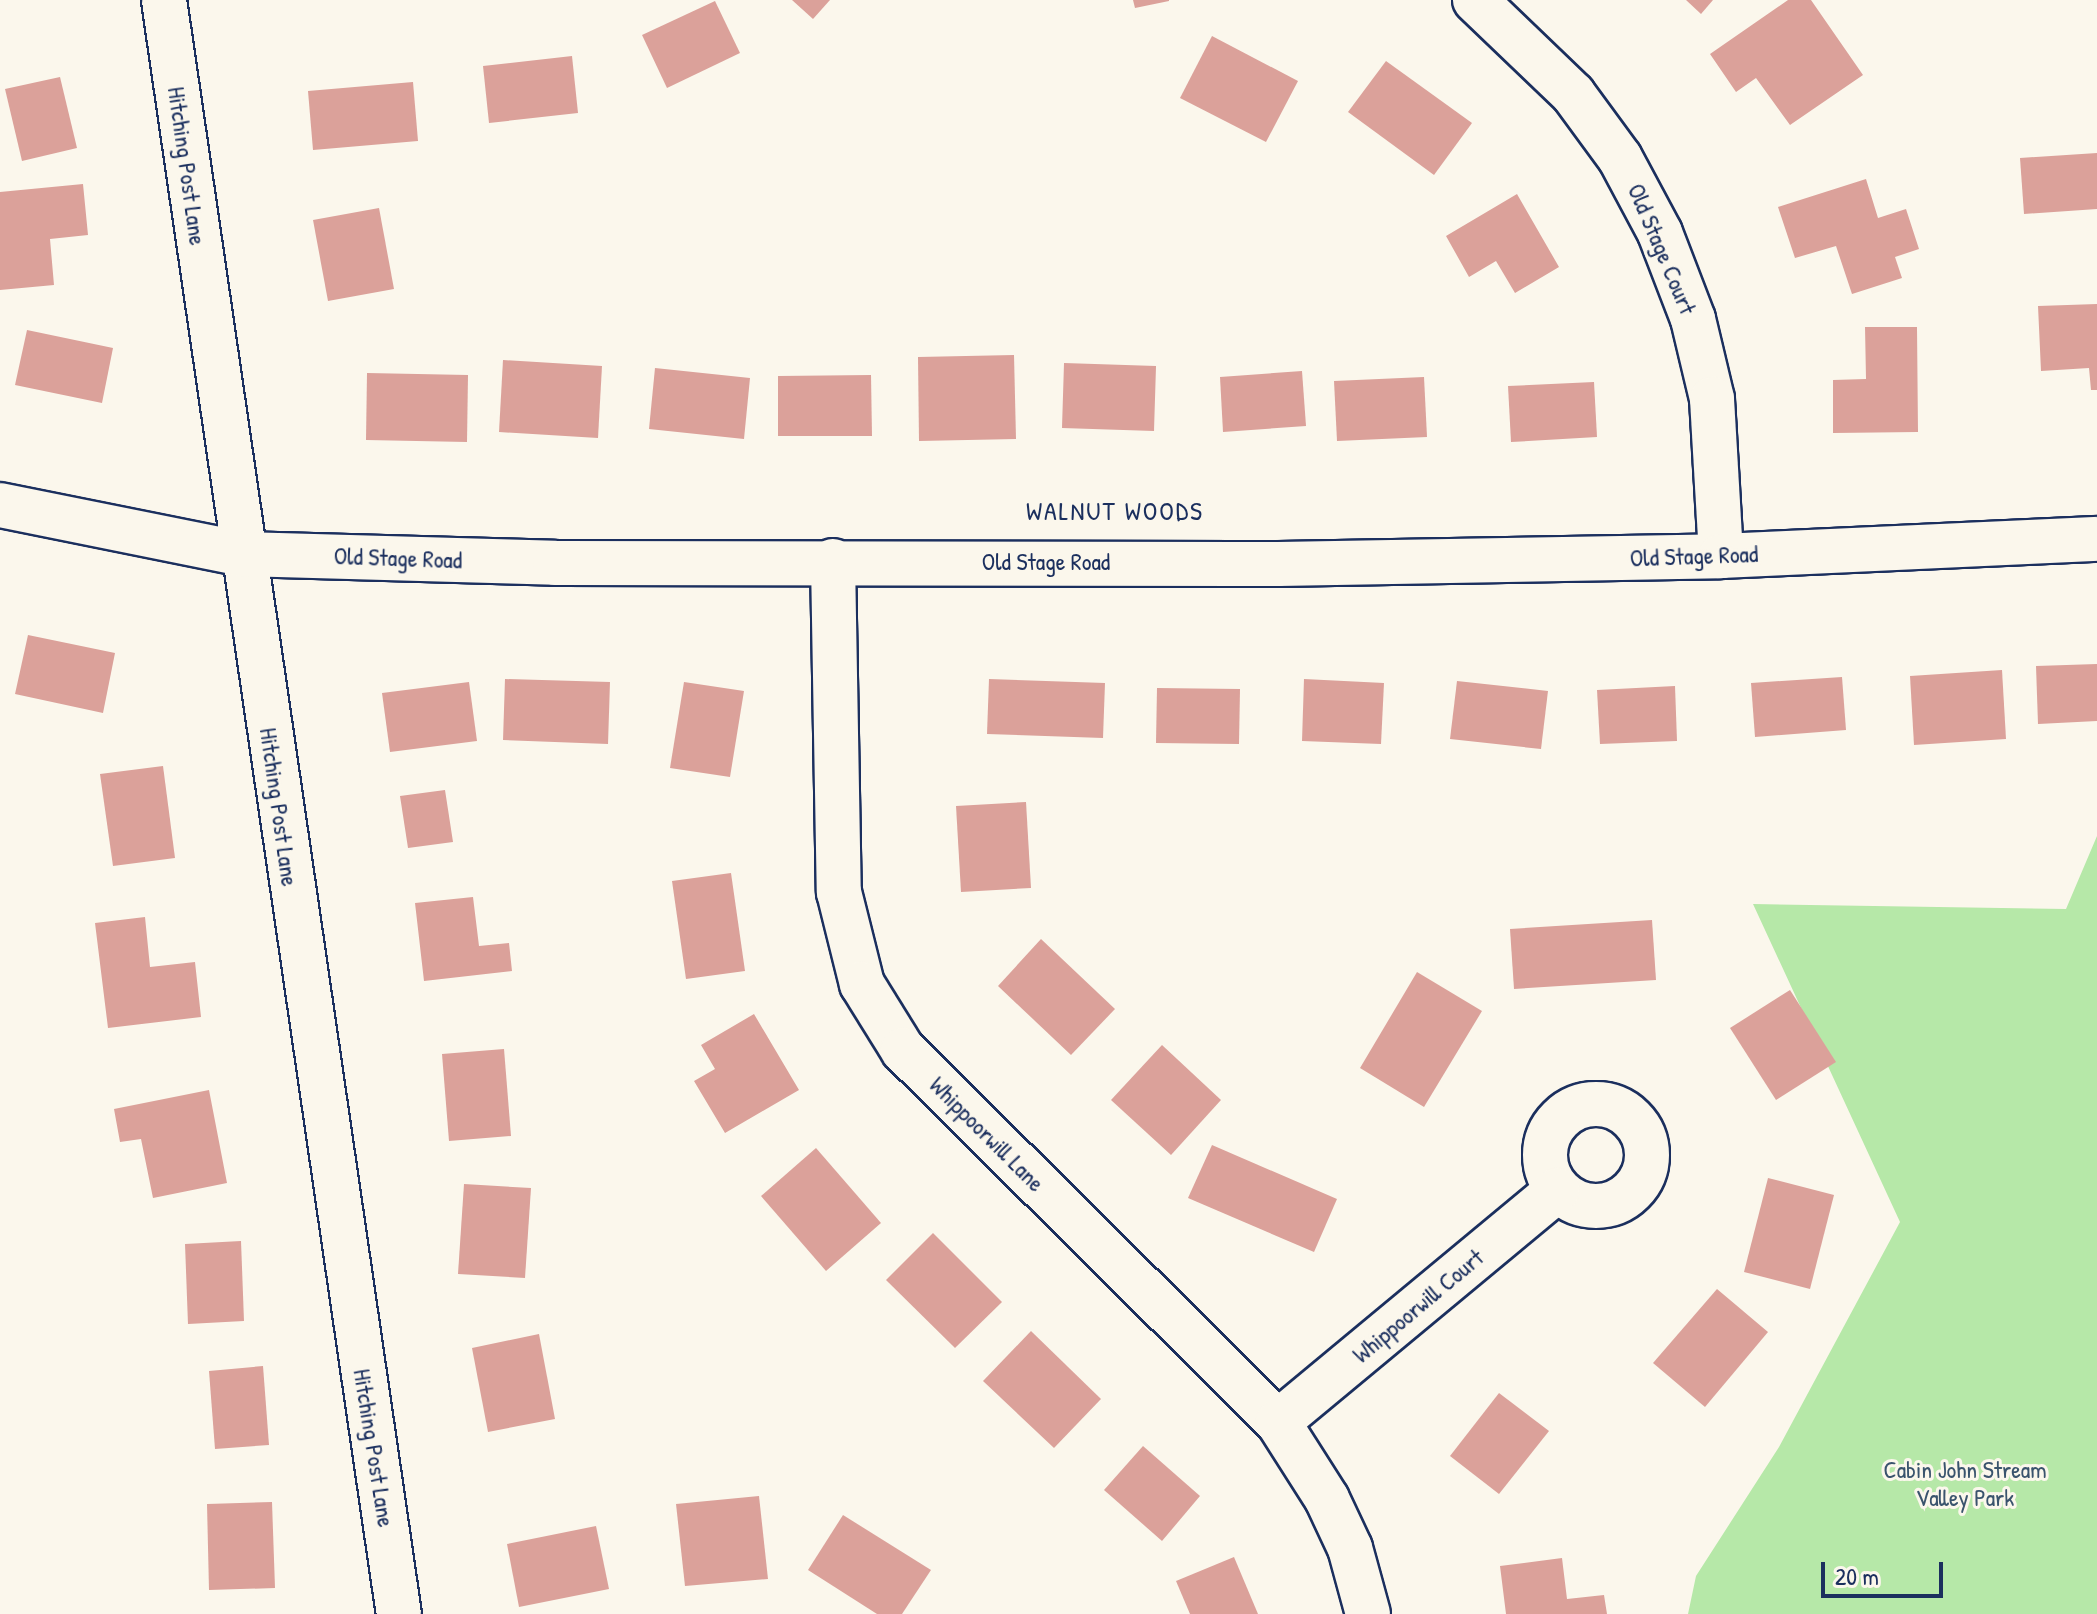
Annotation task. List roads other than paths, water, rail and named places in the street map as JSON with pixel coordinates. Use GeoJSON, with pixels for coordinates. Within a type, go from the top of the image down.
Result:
{"type":"FeatureCollection","features":[{"type":"Feature","properties":{"kind":"street","name":"Hitching Post Lane"},"geometry":{"type":"LineString","coordinates":[[166,0],[242,554],[399,1614]]}},
{"type":"Feature","properties":{"kind":"street","name":"Old Stage Court"},"geometry":{"type":"LineString","coordinates":[[1475,0],[1573,94],[1620,158],[1660,233],[1693,319],[1712,399],[1721,556]]}},
{"type":"Feature","properties":{"kind":"street","name":"Old Stage Road"},"geometry":{"type":"LineString","coordinates":[[0,505],[242,554],[555,563],[1278,564],[1721,556],[2097,539]]}},
{"type":"Feature","properties":{"kind":"street","name":"Whippoorwill Lane"},"geometry":{"type":"LineString","coordinates":[[833,561],[839,892],[862,984],[903,1050],[1278,1422],[1327,1499],[1350,1548],[1368,1614]]}},
{"type":"Feature","properties":{"kind":"street","name":"Whippoorwill Court"},"geometry":{"type":"LineString","coordinates":[[1278,1422],[1557,1190]]}},
{"type":"Feature","properties":{"kind":"district","name":"WALNUT WOODS"},"geometry":{"type":"Point","coordinates":[1115,511]}},
{"type":"Feature","properties":{"kind":"park label","name":"Cabin John Stream Valley Park"},"geometry":{"type":"Point","coordinates":[1965,1484]}}]}
